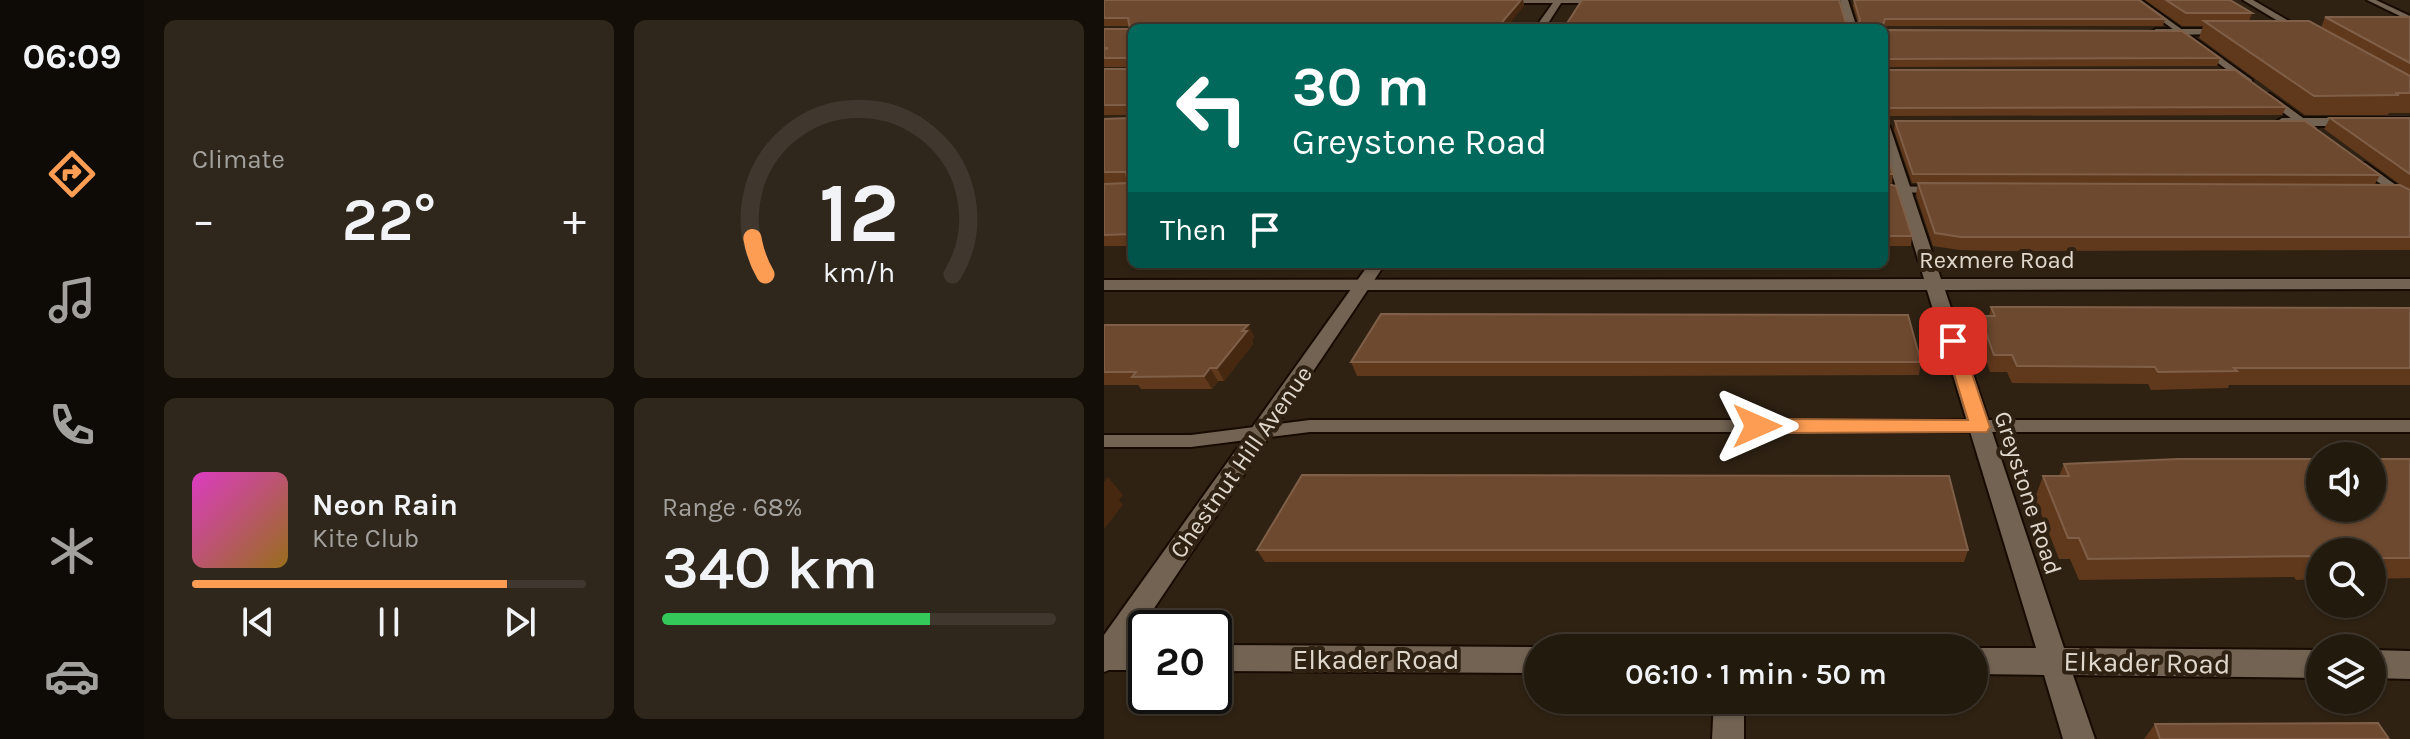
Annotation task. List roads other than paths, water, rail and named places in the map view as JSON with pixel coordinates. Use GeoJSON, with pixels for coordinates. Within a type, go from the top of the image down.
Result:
{"type":"FeatureCollection","features":[{"type":"Feature","properties":{"kind":"street"},"geometry":{"type":"LineString","coordinates":[[1844,0],[1851,24]]}},
{"type":"Feature","properties":{"kind":"street"},"geometry":{"type":"LineString","coordinates":[[2247,0],[2316,40]]}},
{"type":"Feature","properties":{"kind":"street"},"geometry":{"type":"LineString","coordinates":[[1543,24],[1559,1]]}},
{"type":"Feature","properties":{"kind":"street"},"geometry":{"type":"LineString","coordinates":[[2149,32],[2242,32]]}},
{"type":"Feature","properties":{"kind":"street"},"geometry":{"type":"LineString","coordinates":[[2272,32],[2303,32]]}},
{"type":"Feature","properties":{"kind":"street"},"geometry":{"type":"LineString","coordinates":[[2272,122],[2410,122]]}},
{"type":"Feature","properties":{"kind":"street","name":"Greystone Road"},"geometry":{"type":"LineString","coordinates":[[1889,124],[1894,190],[1935,284],[2079,739]]}},
{"type":"Feature","properties":{"kind":"street","name":"Chestnut Hill Avenue"},"geometry":{"type":"LineString","coordinates":[[1105,658],[1374,268]]}},
{"type":"Feature","properties":{"kind":"street","name":"Rexmere Road"},"geometry":{"type":"LineString","coordinates":[[1104,285],[2410,284]]}},
{"type":"Feature","properties":{"kind":"street"},"geometry":{"type":"LineString","coordinates":[[1105,658],[1128,657]]}},
{"type":"Feature","properties":{"kind":"street","name":"Elkader Road"},"geometry":{"type":"LineString","coordinates":[[1232,658],[1524,660]]}},
{"type":"Feature","properties":{"kind":"street","name":"Elkader Road"},"geometry":{"type":"LineString","coordinates":[[1988,661],[2306,664]]}},
{"type":"Feature","properties":{"kind":"street"},"geometry":{"type":"LineString","coordinates":[[2386,664],[2410,665]]}},
{"type":"Feature","properties":{"kind":"street"},"geometry":{"type":"LineString","coordinates":[[1728,739],[1729,714]]}},
{"type":"Feature","properties":{"kind":"lane"},"geometry":{"type":"LineString","coordinates":[[2126,1],[2138,0],[2326,139]]}},
{"type":"Feature","properties":{"kind":"lane"},"geometry":{"type":"LineString","coordinates":[[2370,0],[2410,19]]}},
{"type":"Feature","properties":{"kind":"lane"},"geometry":{"type":"LineString","coordinates":[[1487,1],[1606,1]]}},
{"type":"Feature","properties":{"kind":"lane"},"geometry":{"type":"LineString","coordinates":[[1828,1],[1859,1]]}},
{"type":"Feature","properties":{"kind":"lane"},"geometry":{"type":"LineString","coordinates":[[2221,73],[2236,72]]}},
{"type":"Feature","properties":{"kind":"lane"},"geometry":{"type":"LineString","coordinates":[[2349,156],[2410,201]]}},
{"type":"Feature","properties":{"kind":"lane"},"geometry":{"type":"LineString","coordinates":[[1894,190],[1952,190]]}},
{"type":"Feature","properties":{"kind":"lane"},"geometry":{"type":"LineString","coordinates":[[2380,191],[2396,191]]}},
{"type":"Feature","properties":{"kind":"lane"},"geometry":{"type":"LineString","coordinates":[[1104,441],[1191,441],[1310,426],[2410,426]]}}]}
